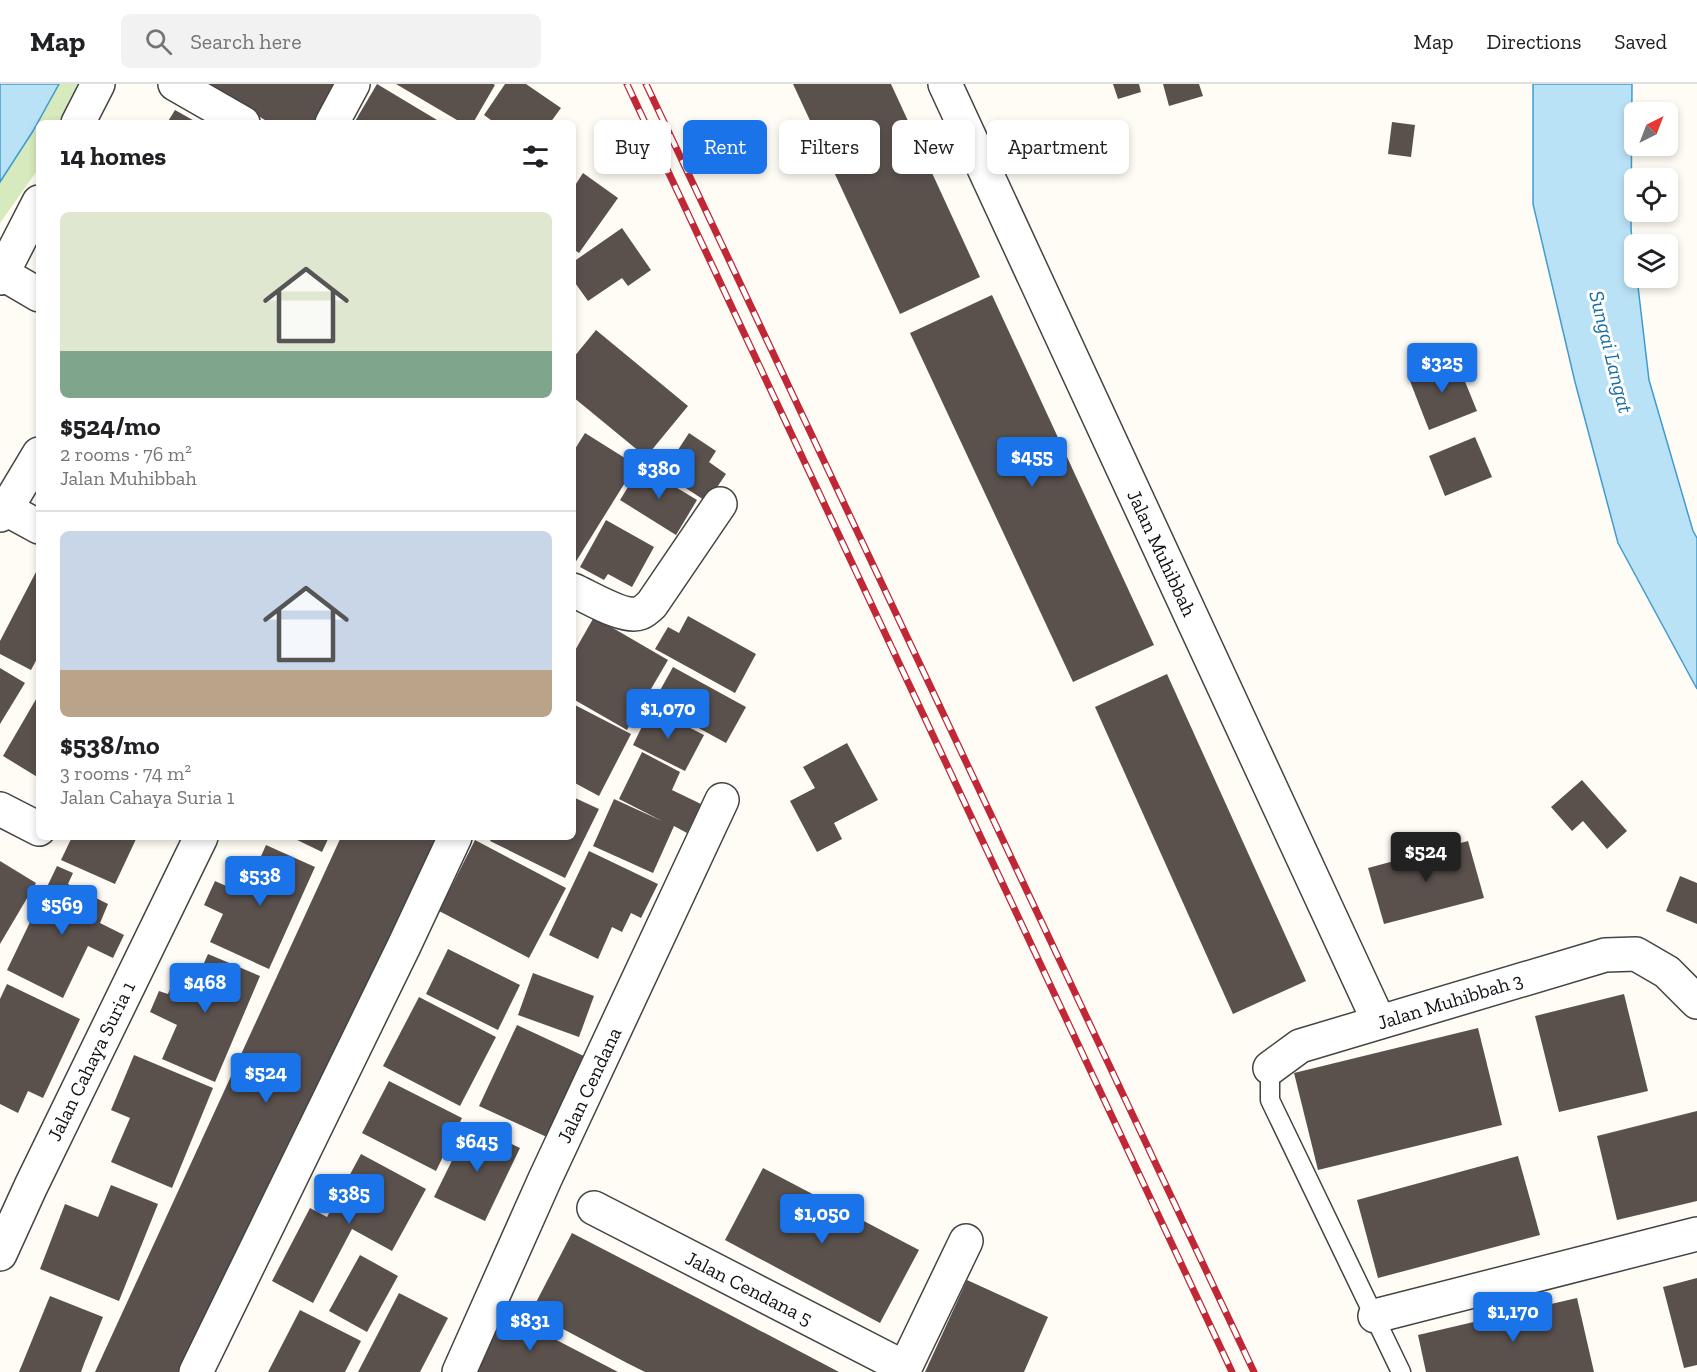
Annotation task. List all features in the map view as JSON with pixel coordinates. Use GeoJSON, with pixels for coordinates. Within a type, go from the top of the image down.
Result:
{"type":"FeatureCollection","features":[{"type":"Feature","properties":{"kind":"street"},"geometry":{"type":"LineString","coordinates":[[80,120],[98,84]]}},
{"type":"Feature","properties":{"kind":"street"},"geometry":{"type":"LineString","coordinates":[[175,84],[238,120]]}},
{"type":"Feature","properties":{"kind":"street"},"geometry":{"type":"LineString","coordinates":[[334,120],[353,84]]}},
{"type":"Feature","properties":{"kind":"street","name":"Jalan Muhibbah"},"geometry":{"type":"LineString","coordinates":[[945,84],[1379,1022]]}},
{"type":"Feature","properties":{"kind":"street"},"geometry":{"type":"LineString","coordinates":[[36,208],[2,276],[36,293]]}},
{"type":"Feature","properties":{"kind":"street"},"geometry":{"type":"LineString","coordinates":[[36,459],[3,512],[36,526]]}},
{"type":"Feature","properties":{"kind":"street"},"geometry":{"type":"LineString","coordinates":[[576,591],[620,612],[641,613],[652,604],[720,504]]}},
{"type":"Feature","properties":{"kind":"street","name":"Jalan Cendana"},"geometry":{"type":"LineString","coordinates":[[459,1372],[550,1168],[722,800]]}},
{"type":"Feature","properties":{"kind":"street"},"geometry":{"type":"LineString","coordinates":[[0,809],[36,827]]}},
{"type":"Feature","properties":{"kind":"street","name":"Jalan Cahaya Suria 1"},"geometry":{"type":"LineString","coordinates":[[0,1254],[200,840]]}},
{"type":"Feature","properties":{"kind":"street"},"geometry":{"type":"LineString","coordinates":[[196,1372],[454,840]]}},
{"type":"Feature","properties":{"kind":"street","name":"Jalan Muhibbah 3"},"geometry":{"type":"LineString","coordinates":[[1270,1068],[1300,1046],[1605,955],[1636,954],[1667,972],[1697,1002]]}},
{"type":"Feature","properties":{"kind":"street","name":"Jalan Cendana 5"},"geometry":{"type":"LineString","coordinates":[[594,1208],[904,1370]]}},
{"type":"Feature","properties":{"kind":"street"},"geometry":{"type":"LineString","coordinates":[[1375,1316],[1697,1234]]}},
{"type":"Feature","properties":{"kind":"street"},"geometry":{"type":"LineString","coordinates":[[904,1370],[966,1240]]}},
{"type":"Feature","properties":{"kind":"lane"},"geometry":{"type":"LineString","coordinates":[[1270,1068],[1270,1100],[1401,1372]]}},
{"type":"Feature","properties":{"kind":"green space"},"geometry":{"type":"Polygon","coordinates":[[[0,84],[98,84],[72,120],[36,120],[36,172],[0,223],[0,84]]]}},
{"type":"Feature","properties":{"kind":"water"},"geometry":{"type":"Polygon","coordinates":[[[0,84],[59,84],[39,120],[36,120],[33,131],[0,182],[0,84]]]}},
{"type":"Feature","properties":{"kind":"water","name":"Sungai Langat"},"geometry":{"type":"Polygon","coordinates":[[[1533,84],[1632,84],[1632,102],[1624,102],[1624,156],[1632,156],[1631,168],[1624,168],[1624,222],[1631,222],[1631,234],[1624,234],[1624,288],[1638,288],[1649,380],[1697,538],[1697,689],[1618,543],[1575,382],[1533,204],[1533,84]]]}},
{"type":"Feature","properties":{"kind":"building"},"geometry":{"type":"Polygon","coordinates":[[[204,84],[335,85],[315,120],[265,120],[204,84]]]}},
{"type":"Feature","properties":{"kind":"building"},"geometry":{"type":"Polygon","coordinates":[[[377,84],[437,120],[356,120],[377,84]]]}},
{"type":"Feature","properties":{"kind":"building"},"geometry":{"type":"Polygon","coordinates":[[[396,84],[495,85],[475,120],[457,120],[396,84]]]}},
{"type":"Feature","properties":{"kind":"building"},"geometry":{"type":"Polygon","coordinates":[[[505,84],[526,84],[561,108],[552,120],[491,120],[484,115],[505,84]]]}},
{"type":"Feature","properties":{"kind":"building"},"geometry":{"type":"Polygon","coordinates":[[[793,84],[891,84],[908,120],[892,120],[892,174],[933,174],[980,277],[900,314],[835,174],[880,174],[880,120],[810,120],[793,84]]]}},
{"type":"Feature","properties":{"kind":"building"},"geometry":{"type":"Polygon","coordinates":[[[1113,84],[1139,84],[1141,92],[1118,99],[1113,84]]]}},
{"type":"Feature","properties":{"kind":"building"},"geometry":{"type":"Polygon","coordinates":[[[1163,84],[1199,84],[1203,96],[1169,106],[1163,84]]]}},
{"type":"Feature","properties":{"kind":"building"},"geometry":{"type":"Polygon","coordinates":[[[175,110],[193,120],[169,120],[175,110]]]}},
{"type":"Feature","properties":{"kind":"building"},"geometry":{"type":"Polygon","coordinates":[[[1392,122],[1415,125],[1411,157],[1388,154],[1392,122]]]}},
{"type":"Feature","properties":{"kind":"building"},"geometry":{"type":"Polygon","coordinates":[[[583,173],[618,198],[579,253],[576,251],[576,184],[583,173]]]}},
{"type":"Feature","properties":{"kind":"building"},"geometry":{"type":"Polygon","coordinates":[[[622,228],[651,270],[628,286],[622,278],[588,301],[576,284],[576,260],[622,228]]]}},
{"type":"Feature","properties":{"kind":"building"},"geometry":{"type":"Polygon","coordinates":[[[992,295],[1154,645],[1073,682],[910,333],[992,295]]]}},
{"type":"Feature","properties":{"kind":"building"},"geometry":{"type":"Polygon","coordinates":[[[596,330],[688,406],[646,457],[576,399],[576,354],[596,330]]]}},
{"type":"Feature","properties":{"kind":"building"},"geometry":{"type":"Polygon","coordinates":[[[1455,357],[1477,411],[1429,430],[1408,376],[1455,357]]]}},
{"type":"Feature","properties":{"kind":"building"},"geometry":{"type":"Polygon","coordinates":[[[585,433],[636,465],[576,561],[576,447],[585,433]]]}},
{"type":"Feature","properties":{"kind":"building"},"geometry":{"type":"Polygon","coordinates":[[[689,433],[716,451],[709,462],[726,474],[707,502],[663,473],[689,433]]]}},
{"type":"Feature","properties":{"kind":"building"},"geometry":{"type":"Polygon","coordinates":[[[1475,437],[1492,477],[1445,496],[1429,456],[1475,437]]]}},
{"type":"Feature","properties":{"kind":"building"},"geometry":{"type":"Polygon","coordinates":[[[641,466],[697,500],[676,535],[620,500],[641,466]]]}},
{"type":"Feature","properties":{"kind":"building"},"geometry":{"type":"Polygon","coordinates":[[[606,520],[654,547],[632,587],[608,574],[604,580],[580,567],[606,520]]]}},
{"type":"Feature","properties":{"kind":"building"},"geometry":{"type":"Polygon","coordinates":[[[36,572],[36,661],[31,670],[0,654],[0,641],[36,572]]]}},
{"type":"Feature","properties":{"kind":"building"},"geometry":{"type":"Polygon","coordinates":[[[688,616],[756,654],[735,693],[655,649],[668,627],[679,633],[688,616]]]}},
{"type":"Feature","properties":{"kind":"building"},"geometry":{"type":"Polygon","coordinates":[[[594,617],[668,660],[627,730],[576,701],[576,649],[594,617]]]}},
{"type":"Feature","properties":{"kind":"building"},"geometry":{"type":"Polygon","coordinates":[[[673,667],[746,707],[726,743],[653,703],[673,667]]]}},
{"type":"Feature","properties":{"kind":"building"},"geometry":{"type":"Polygon","coordinates":[[[0,668],[25,683],[0,724],[0,668]]]}},
{"type":"Feature","properties":{"kind":"building"},"geometry":{"type":"Polygon","coordinates":[[[1167,674],[1306,981],[1233,1014],[1095,707],[1167,674]]]}},
{"type":"Feature","properties":{"kind":"building"},"geometry":{"type":"Polygon","coordinates":[[[36,699],[36,776],[3,756],[36,699]]]}},
{"type":"Feature","properties":{"kind":"building"},"geometry":{"type":"Polygon","coordinates":[[[576,706],[631,734],[599,796],[576,784],[576,706]]]}},
{"type":"Feature","properties":{"kind":"building"},"geometry":{"type":"Polygon","coordinates":[[[651,708],[704,735],[685,771],[633,745],[651,708]]]}},
{"type":"Feature","properties":{"kind":"building"},"geometry":{"type":"Polygon","coordinates":[[[847,743],[878,800],[834,823],[842,839],[817,852],[790,801],[815,788],[803,767],[847,743]]]}},
{"type":"Feature","properties":{"kind":"building"},"geometry":{"type":"Polygon","coordinates":[[[642,752],[680,772],[672,790],[701,804],[687,833],[674,826],[653,873],[593,846],[614,799],[662,821],[619,799],[642,752]]]}},
{"type":"Feature","properties":{"kind":"building"},"geometry":{"type":"Polygon","coordinates":[[[1582,780],[1627,831],[1607,849],[1583,821],[1572,831],[1551,807],[1582,780]]]}},
{"type":"Feature","properties":{"kind":"building"},"geometry":{"type":"Polygon","coordinates":[[[576,798],[599,809],[565,878],[490,841],[576,840],[576,798]]]}},
{"type":"Feature","properties":{"kind":"building"},"geometry":{"type":"Polygon","coordinates":[[[71,840],[136,840],[115,884],[61,860],[71,840]]]}},
{"type":"Feature","properties":{"kind":"building"},"geometry":{"type":"Polygon","coordinates":[[[297,840],[328,840],[322,852],[297,840]]]}},
{"type":"Feature","properties":{"kind":"building"},"geometry":{"type":"Polygon","coordinates":[[[340,840],[435,840],[190,1372],[95,1372],[340,840]]]}},
{"type":"Feature","properties":{"kind":"building"},"geometry":{"type":"Polygon","coordinates":[[[475,840],[566,888],[529,958],[439,911],[475,840]]]}},
{"type":"Feature","properties":{"kind":"building"},"geometry":{"type":"Polygon","coordinates":[[[1468,841],[1484,898],[1384,924],[1368,868],[1468,841]]]}},
{"type":"Feature","properties":{"kind":"building"},"geometry":{"type":"Polygon","coordinates":[[[266,845],[315,867],[269,969],[210,942],[223,914],[204,905],[215,881],[244,894],[266,845]]]}},
{"type":"Feature","properties":{"kind":"building"},"geometry":{"type":"Polygon","coordinates":[[[589,851],[658,884],[641,918],[631,913],[622,932],[612,927],[598,959],[549,935],[589,851]]]}},
{"type":"Feature","properties":{"kind":"building"},"geometry":{"type":"Polygon","coordinates":[[[0,861],[36,883],[0,944],[0,861]]]}},
{"type":"Feature","properties":{"kind":"building"},"geometry":{"type":"Polygon","coordinates":[[[57,866],[73,873],[68,884],[108,904],[100,923],[124,935],[113,958],[88,946],[63,998],[7,970],[57,866]]]}},
{"type":"Feature","properties":{"kind":"building"},"geometry":{"type":"Polygon","coordinates":[[[1680,876],[1697,883],[1697,924],[1666,911],[1680,876]]]}},
{"type":"Feature","properties":{"kind":"building"},"geometry":{"type":"Polygon","coordinates":[[[448,949],[520,985],[498,1030],[426,994],[448,949]]]}},
{"type":"Feature","properties":{"kind":"building"},"geometry":{"type":"Polygon","coordinates":[[[208,954],[260,976],[215,1082],[162,1059],[177,1025],[150,1012],[159,991],[168,994],[181,964],[200,972],[208,954]]]}},
{"type":"Feature","properties":{"kind":"building"},"geometry":{"type":"Polygon","coordinates":[[[533,973],[594,996],[579,1037],[518,1015],[533,973]]]}},
{"type":"Feature","properties":{"kind":"building"},"geometry":{"type":"Polygon","coordinates":[[[7,984],[80,1019],[43,1098],[28,1091],[18,1113],[0,1104],[0,999],[7,984]]]}},
{"type":"Feature","properties":{"kind":"building"},"geometry":{"type":"Polygon","coordinates":[[[1624,994],[1648,1091],[1559,1112],[1535,1016],[1624,994]]]}},
{"type":"Feature","properties":{"kind":"building"},"geometry":{"type":"Polygon","coordinates":[[[419,997],[496,1037],[460,1106],[383,1066],[419,997]]]}},
{"type":"Feature","properties":{"kind":"building"},"geometry":{"type":"Polygon","coordinates":[[[517,1025],[586,1057],[549,1138],[479,1106],[517,1025]]]}},
{"type":"Feature","properties":{"kind":"building"},"geometry":{"type":"Polygon","coordinates":[[[1478,1028],[1502,1125],[1318,1170],[1294,1073],[1478,1028]]]}},
{"type":"Feature","properties":{"kind":"building"},"geometry":{"type":"Polygon","coordinates":[[[134,1055],[213,1088],[172,1188],[111,1162],[130,1118],[111,1110],[134,1055]]]}},
{"type":"Feature","properties":{"kind":"building"},"geometry":{"type":"Polygon","coordinates":[[[389,1081],[462,1118],[436,1171],[362,1133],[389,1081]]]}},
{"type":"Feature","properties":{"kind":"building"},"geometry":{"type":"Polygon","coordinates":[[[1697,1111],[1697,1201],[1617,1220],[1597,1136],[1697,1111]]]}},
{"type":"Feature","properties":{"kind":"building"},"geometry":{"type":"Polygon","coordinates":[[[470,1124],[520,1148],[485,1221],[434,1197],[470,1124]]]}},
{"type":"Feature","properties":{"kind":"building"},"geometry":{"type":"Polygon","coordinates":[[[361,1154],[426,1189],[392,1251],[352,1229],[313,1303],[272,1281],[310,1208],[327,1217],[361,1154]]]}},
{"type":"Feature","properties":{"kind":"building"},"geometry":{"type":"Polygon","coordinates":[[[1518,1156],[1540,1235],[1378,1278],[1357,1200],[1518,1156]]]}},
{"type":"Feature","properties":{"kind":"building"},"geometry":{"type":"Polygon","coordinates":[[[763,1168],[919,1250],[880,1323],[725,1240],[763,1168]]]}},
{"type":"Feature","properties":{"kind":"building"},"geometry":{"type":"Polygon","coordinates":[[[111,1185],[158,1204],[119,1301],[40,1269],[65,1204],[98,1217],[111,1185]]]}},
{"type":"Feature","properties":{"kind":"building"},"geometry":{"type":"Polygon","coordinates":[[[572,1233],[839,1372],[645,1372],[627,1363],[531,1312],[572,1233]]]}},
{"type":"Feature","properties":{"kind":"building"},"geometry":{"type":"Polygon","coordinates":[[[360,1255],[398,1276],[367,1332],[329,1311],[360,1255]]]}},
{"type":"Feature","properties":{"kind":"building"},"geometry":{"type":"Polygon","coordinates":[[[1697,1278],[1697,1365],[1684,1368],[1663,1287],[1697,1278]]]}},
{"type":"Feature","properties":{"kind":"building"},"geometry":{"type":"Polygon","coordinates":[[[967,1280],[1048,1317],[1024,1372],[925,1372],[967,1280]]]}},
{"type":"Feature","properties":{"kind":"building"},"geometry":{"type":"Polygon","coordinates":[[[399,1293],[448,1318],[420,1372],[358,1372],[399,1293]]]}},
{"type":"Feature","properties":{"kind":"building"},"geometry":{"type":"Polygon","coordinates":[[[50,1296],[103,1317],[81,1372],[19,1372],[50,1296]]]}},
{"type":"Feature","properties":{"kind":"building"},"geometry":{"type":"Polygon","coordinates":[[[1577,1298],[1594,1372],[1426,1372],[1418,1335],[1577,1298]]]}},
{"type":"Feature","properties":{"kind":"building"},"geometry":{"type":"Polygon","coordinates":[[[300,1310],[361,1341],[345,1372],[268,1372],[300,1310]]]}},
{"type":"Feature","properties":{"kind":"building"},"geometry":{"type":"Polygon","coordinates":[[[501,1311],[618,1372],[470,1372],[501,1311]]]}},
{"type":"Feature","properties":{"kind":"railway"},"geometry":{"type":"LineString","coordinates":[[627,84],[1232,1372]]}},
{"type":"Feature","properties":{"kind":"railway"},"geometry":{"type":"LineString","coordinates":[[646,84],[1254,1372]]}}]}
